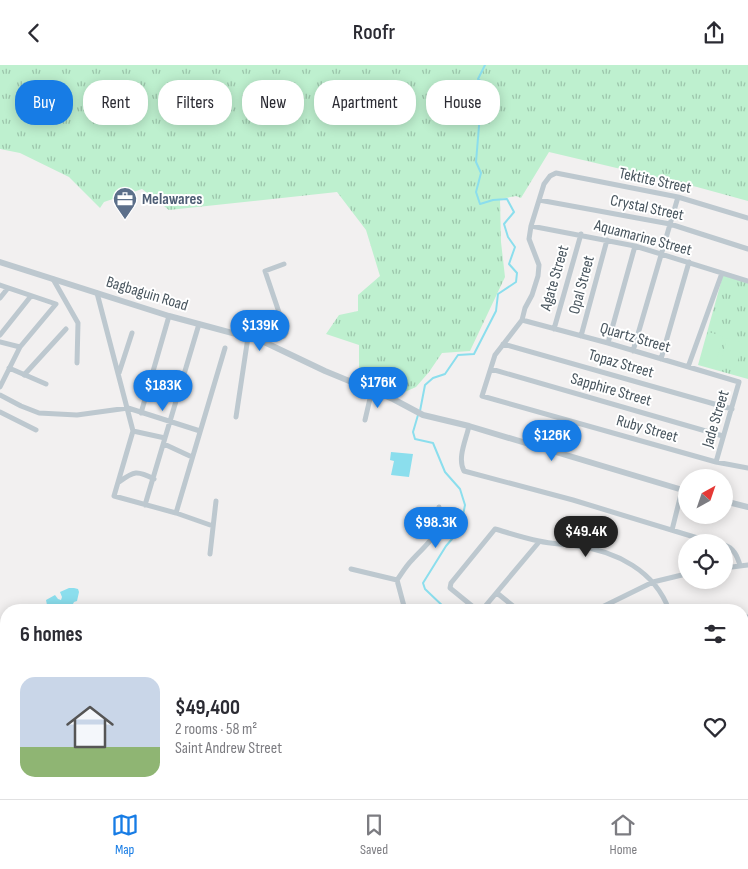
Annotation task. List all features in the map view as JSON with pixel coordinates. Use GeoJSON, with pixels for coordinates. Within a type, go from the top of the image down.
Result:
{"type":"FeatureCollection","features":[{"type":"Feature","properties":{"kind":"street","name":"Tektite Street"},"geometry":{"type":"LineString","coordinates":[[538,200],[550,176],[556,173],[678,197],[748,218]]}},
{"type":"Feature","properties":{"kind":"street"},"geometry":{"type":"LineString","coordinates":[[633,351],[678,197]]}},
{"type":"Feature","properties":{"kind":"street"},"geometry":{"type":"LineString","coordinates":[[491,369],[503,343],[522,320],[539,271],[539,265],[530,239],[530,226],[538,200]]}},
{"type":"Feature","properties":{"kind":"street","name":"Crystal Street"},"geometry":{"type":"LineString","coordinates":[[538,200],[670,224],[748,249]]}},
{"type":"Feature","properties":{"kind":"street","name":"Aquamarine Street"},"geometry":{"type":"LineString","coordinates":[[530,226],[581,234],[636,246],[748,281]]}},
{"type":"Feature","properties":{"kind":"street","name":"Agate Street"},"geometry":{"type":"LineString","coordinates":[[554,329],[581,234]]}},
{"type":"Feature","properties":{"kind":"street","name":"Opal Street"},"geometry":{"type":"LineString","coordinates":[[581,336],[607,240]]}},
{"type":"Feature","properties":{"kind":"street"},"geometry":{"type":"LineString","coordinates":[[608,343],[636,246]]}},
{"type":"Feature","properties":{"kind":"street","name":"Bagbaguin Road"},"geometry":{"type":"LineString","coordinates":[[0,262],[169,316],[262,341],[423,415],[678,489]]}},
{"type":"Feature","properties":{"kind":"street"},"geometry":{"type":"LineString","coordinates":[[661,359],[689,262]]}},
{"type":"Feature","properties":{"kind":"street"},"geometry":{"type":"LineString","coordinates":[[262,341],[284,336],[286,333],[265,271],[284,263]]}},
{"type":"Feature","properties":{"kind":"street"},"geometry":{"type":"LineString","coordinates":[[688,367],[722,273]]}},
{"type":"Feature","properties":{"kind":"street"},"geometry":{"type":"LineString","coordinates":[[53,279],[78,323],[77,363]]}},
{"type":"Feature","properties":{"kind":"street"},"geometry":{"type":"LineString","coordinates":[[0,285],[56,304],[20,347],[0,387]]}},
{"type":"Feature","properties":{"kind":"street"},"geometry":{"type":"LineString","coordinates":[[0,298],[8,288]]}},
{"type":"Feature","properties":{"kind":"street"},"geometry":{"type":"LineString","coordinates":[[97,293],[133,431],[114,496],[176,513],[213,526]]}},
{"type":"Feature","properties":{"kind":"street"},"geometry":{"type":"LineString","coordinates":[[0,335],[31,296]]}},
{"type":"Feature","properties":{"kind":"street"},"geometry":{"type":"LineString","coordinates":[[141,413],[169,316]]}},
{"type":"Feature","properties":{"kind":"street","name":"Quartz Street"},"geometry":{"type":"LineString","coordinates":[[522,320],[740,382]]}},
{"type":"Feature","properties":{"kind":"street"},"geometry":{"type":"LineString","coordinates":[[145,505],[199,325]]}},
{"type":"Feature","properties":{"kind":"street"},"geometry":{"type":"LineString","coordinates":[[24,375],[66,329]]}},
{"type":"Feature","properties":{"kind":"street"},"geometry":{"type":"LineString","coordinates":[[119,373],[132,333]]}},
{"type":"Feature","properties":{"kind":"street"},"geometry":{"type":"LineString","coordinates":[[236,417],[248,337]]}},
{"type":"Feature","properties":{"kind":"street"},"geometry":{"type":"LineString","coordinates":[[0,342],[20,347]]}},
{"type":"Feature","properties":{"kind":"street","name":"Topaz Street"},"geometry":{"type":"LineString","coordinates":[[503,343],[732,409]]}},
{"type":"Feature","properties":{"kind":"street"},"geometry":{"type":"LineString","coordinates":[[176,513],[225,348]]}},
{"type":"Feature","properties":{"kind":"street"},"geometry":{"type":"LineString","coordinates":[[9,368],[46,385]]}},
{"type":"Feature","properties":{"kind":"street","name":"Ruby Street"},"geometry":{"type":"LineString","coordinates":[[491,369],[482,396],[716,462],[748,468]]}},
{"type":"Feature","properties":{"kind":"street","name":"Sapphire Street"},"geometry":{"type":"LineString","coordinates":[[491,369],[724,436]]}},
{"type":"Feature","properties":{"kind":"street","name":"Jade Street"},"geometry":{"type":"LineString","coordinates":[[716,462],[740,382]]}},
{"type":"Feature","properties":{"kind":"street"},"geometry":{"type":"LineString","coordinates":[[365,421],[372,390]]}},
{"type":"Feature","properties":{"kind":"street"},"geometry":{"type":"LineString","coordinates":[[0,395],[39,413],[77,415],[128,408],[200,431]]}},
{"type":"Feature","properties":{"kind":"street"},"geometry":{"type":"LineString","coordinates":[[0,413],[36,430]]}},
{"type":"Feature","properties":{"kind":"street"},"geometry":{"type":"LineString","coordinates":[[469,427],[461,457],[461,465],[464,471],[573,500],[685,534]]}},
{"type":"Feature","properties":{"kind":"street"},"geometry":{"type":"LineString","coordinates":[[133,431],[166,438]]}},
{"type":"Feature","properties":{"kind":"street"},"geometry":{"type":"LineString","coordinates":[[164,444],[192,457]]}},
{"type":"Feature","properties":{"kind":"street"},"geometry":{"type":"LineString","coordinates":[[118,482],[132,473],[142,472],[154,479]]}},
{"type":"Feature","properties":{"kind":"street"},"geometry":{"type":"LineString","coordinates":[[210,554],[216,501]]}},
{"type":"Feature","properties":{"kind":"street"},"geometry":{"type":"LineString","coordinates":[[733,503],[748,507]]}},
{"type":"Feature","properties":{"kind":"street"},"geometry":{"type":"LineString","coordinates":[[404,604],[398,580],[411,561],[433,539],[439,525],[439,507]]}},
{"type":"Feature","properties":{"kind":"street"},"geometry":{"type":"LineString","coordinates":[[672,530],[678,510]]}},
{"type":"Feature","properties":{"kind":"street"},"geometry":{"type":"LineString","coordinates":[[470,604],[450,588],[450,583],[495,529],[539,541],[579,546],[622,559],[636,567],[653,582],[666,604]]}},
{"type":"Feature","properties":{"kind":"street"},"geometry":{"type":"LineString","coordinates":[[487,604],[539,541]]}},
{"type":"Feature","properties":{"kind":"street"},"geometry":{"type":"LineString","coordinates":[[733,551],[740,565]]}},
{"type":"Feature","properties":{"kind":"street"},"geometry":{"type":"LineString","coordinates":[[733,566],[748,565]]}},
{"type":"Feature","properties":{"kind":"street"},"geometry":{"type":"LineString","coordinates":[[351,569],[398,580]]}},
{"type":"Feature","properties":{"kind":"street"},"geometry":{"type":"LineString","coordinates":[[608,604],[653,582],[678,576]]}},
{"type":"Feature","properties":{"kind":"street"},"geometry":{"type":"LineString","coordinates":[[497,593],[511,604]]}},
{"type":"Feature","properties":{"kind":"green space"},"geometry":{"type":"Polygon","coordinates":[[[0,65],[748,65],[748,201],[549,152],[521,198],[516,196],[500,199],[501,242],[505,277],[470,351],[442,353],[416,387],[400,394],[359,379],[359,345],[326,334],[339,315],[358,311],[358,295],[380,276],[366,230],[337,192],[169,210],[142,189],[104,202],[100,208],[69,177],[20,153],[0,149],[0,65]]]}},
{"type":"Feature","properties":{"kind":"green space"},"geometry":{"type":"Polygon","coordinates":[[[723,275],[748,283],[748,379],[698,365],[723,275]]]}},
{"type":"Feature","properties":{"kind":"green space"},"geometry":{"type":"Polygon","coordinates":[[[708,332],[723,336],[716,364],[701,360],[708,332]]]}},
{"type":"Feature","properties":{"kind":"green space"},"geometry":{"type":"Polygon","coordinates":[[[727,338],[742,342],[736,368],[720,364],[727,338]]]}},
{"type":"Feature","properties":{"kind":"water"},"geometry":{"type":"Polygon","coordinates":[[[391,452],[413,454],[409,477],[391,475],[394,461],[390,460],[391,452]]]}},
{"type":"Feature","properties":{"kind":"water"},"geometry":{"type":"Polygon","coordinates":[[[69,588],[78,589],[77,601],[73,604],[47,604],[46,600],[55,595],[61,600],[60,592],[69,588]]]}},
{"type":"Feature","properties":{"kind":"waterway"},"geometry":{"type":"LineString","coordinates":[[420,411],[425,385],[433,378],[445,374],[458,355],[474,354],[496,311],[498,294],[516,282],[517,273],[509,264],[515,247],[508,237],[504,224],[514,212],[507,199],[493,200],[480,204],[476,192],[481,173],[476,162],[480,114],[491,105],[494,91],[478,79],[485,65]]}},
{"type":"Feature","properties":{"kind":"waterway"},"geometry":{"type":"LineString","coordinates":[[418,415],[413,432],[415,439],[433,443],[445,472],[460,489],[465,505],[458,532],[446,546],[423,583],[425,589],[441,604]]}},
{"type":"Feature","properties":{"kind":"place","name":"Melawares"},"geometry":{"type":"Point","coordinates":[125,220]}}]}
